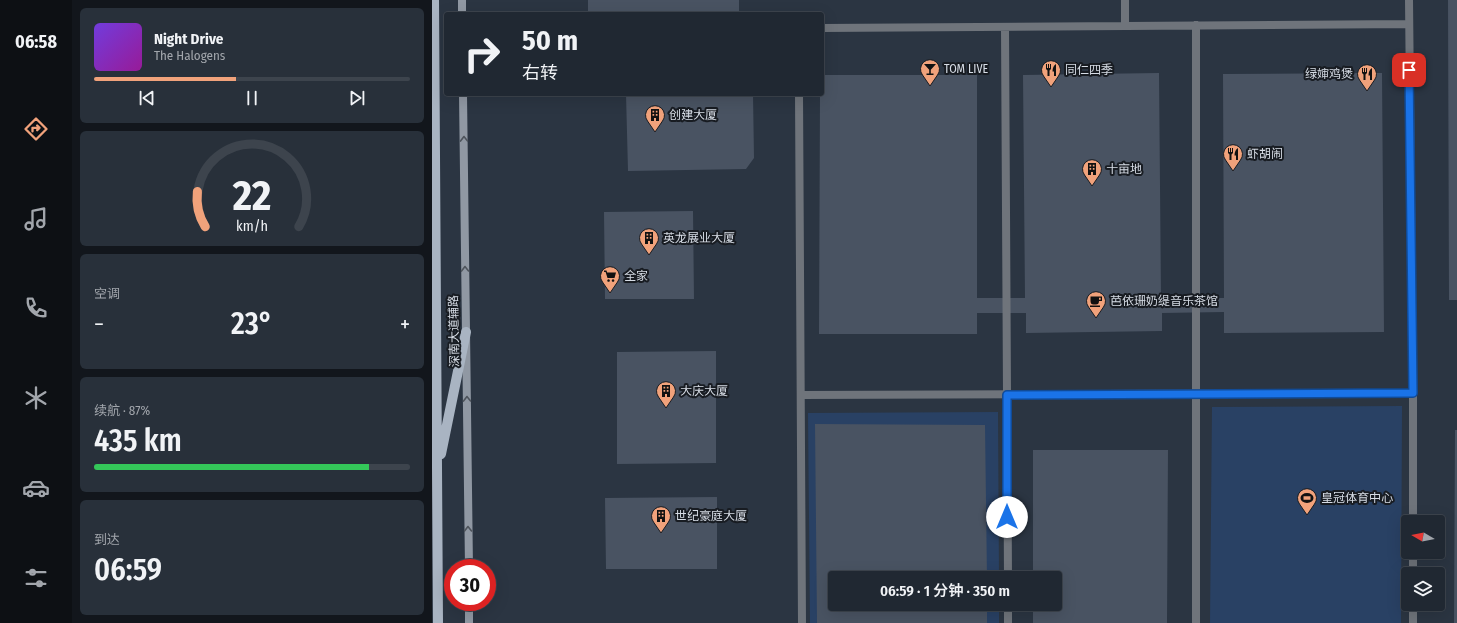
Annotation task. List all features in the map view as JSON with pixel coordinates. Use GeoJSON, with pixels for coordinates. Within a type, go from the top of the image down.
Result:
{"type":"FeatureCollection","features":[{"type":"Feature","properties":{"kind":"main road"},"geometry":{"type":"LineString","coordinates":[[434,0],[438,623]]}},
{"type":"Feature","properties":{"kind":"main road"},"geometry":{"type":"LineString","coordinates":[[462,0],[462,12]]}},
{"type":"Feature","properties":{"kind":"main road","name":"深南大道辅路"},"geometry":{"type":"LineString","coordinates":[[463,96],[469,559]]}},
{"type":"Feature","properties":{"kind":"main road"},"geometry":{"type":"LineString","coordinates":[[437,476],[466,332]]}},
{"type":"Feature","properties":{"kind":"main road"},"geometry":{"type":"LineString","coordinates":[[469,611],[469,623]]}},
{"type":"Feature","properties":{"kind":"street"},"geometry":{"type":"LineString","coordinates":[[1125,0],[1125,26]]}},
{"type":"Feature","properties":{"kind":"street"},"geometry":{"type":"LineString","coordinates":[[1409,0],[1413,515]]}},
{"type":"Feature","properties":{"kind":"street"},"geometry":{"type":"LineString","coordinates":[[824,28],[1409,24]]}},
{"type":"Feature","properties":{"kind":"street"},"geometry":{"type":"LineString","coordinates":[[1196,25],[1196,623]]}},
{"type":"Feature","properties":{"kind":"street"},"geometry":{"type":"LineString","coordinates":[[1005,27],[1008,571]]}},
{"type":"Feature","properties":{"kind":"street"},"geometry":{"type":"LineString","coordinates":[[799,96],[802,623]]}},
{"type":"Feature","properties":{"kind":"street"},"geometry":{"type":"LineString","coordinates":[[801,395],[1196,395],[1413,393]]}},
{"type":"Feature","properties":{"kind":"street"},"geometry":{"type":"LineString","coordinates":[[1008,611],[1008,623]]}},
{"type":"Feature","properties":{"kind":"street"},"geometry":{"type":"LineString","coordinates":[[1414,611],[1414,623]]}},
{"type":"Feature","properties":{"kind":"shaded area","name":"皇冠体育中心"},"geometry":{"type":"Polygon","coordinates":[[[1402,406],[1401,623],[1210,623],[1212,407],[1402,406]]]}},
{"type":"Feature","properties":{"kind":"shaded area"},"geometry":{"type":"Polygon","coordinates":[[[998,412],[999,571],[828,571],[828,611],[999,611],[999,623],[810,623],[808,413],[998,412]]]}},
{"type":"Feature","properties":{"kind":"building"},"geometry":{"type":"Polygon","coordinates":[[[588,0],[739,0],[739,12],[588,12],[588,0]]]}},
{"type":"Feature","properties":{"kind":"building"},"geometry":{"type":"Polygon","coordinates":[[[1448,0],[1457,0],[1457,300],[1449,300],[1448,0]]]}},
{"type":"Feature","properties":{"kind":"building"},"geometry":{"type":"Polygon","coordinates":[[[1159,73],[1161,298],[1224,298],[1223,74],[1382,73],[1384,332],[1224,333],[1224,312],[1162,313],[1162,331],[1026,333],[1026,313],[977,313],[977,334],[819,334],[820,96],[824,96],[824,75],[977,75],[977,298],[1025,298],[1023,75],[1159,73]]]}},
{"type":"Feature","properties":{"kind":"building"},"geometry":{"type":"Polygon","coordinates":[[[626,96],[753,96],[754,158],[746,169],[628,171],[626,96]]]}},
{"type":"Feature","properties":{"kind":"building","name":"英龙展业大厦"},"geometry":{"type":"Polygon","coordinates":[[[693,211],[694,299],[605,299],[604,212],[693,211]]]}},
{"type":"Feature","properties":{"kind":"building","name":"大庆大厦"},"geometry":{"type":"Polygon","coordinates":[[[716,351],[716,463],[617,464],[617,352],[716,351]]]}},
{"type":"Feature","properties":{"kind":"building"},"geometry":{"type":"Polygon","coordinates":[[[815,424],[985,425],[987,571],[828,571],[828,611],[987,611],[987,623],[817,623],[815,424]]]}},
{"type":"Feature","properties":{"kind":"building"},"geometry":{"type":"Polygon","coordinates":[[[1455,430],[1457,430],[1457,623],[1454,623],[1455,430]]]}},
{"type":"Feature","properties":{"kind":"building"},"geometry":{"type":"Polygon","coordinates":[[[1033,450],[1168,450],[1167,623],[1033,623],[1033,611],[1062,611],[1062,571],[1033,571],[1033,450]]]}},
{"type":"Feature","properties":{"kind":"building","name":"世纪豪庭大厦"},"geometry":{"type":"Polygon","coordinates":[[[717,497],[717,569],[606,569],[605,498],[717,497]]]}},
{"type":"Feature","properties":{"kind":"place","name":"TOM LIVE"},"geometry":{"type":"Point","coordinates":[930,86]}},
{"type":"Feature","properties":{"kind":"place","name":"同仁四季"},"geometry":{"type":"Point","coordinates":[1051,87]}},
{"type":"Feature","properties":{"kind":"place","name":"绿婶鸡煲"},"geometry":{"type":"Point","coordinates":[1367,91]}},
{"type":"Feature","properties":{"kind":"place","name":"创建大厦"},"geometry":{"type":"Point","coordinates":[655,132]}},
{"type":"Feature","properties":{"kind":"place","name":"虾胡闹"},"geometry":{"type":"Point","coordinates":[1233,171]}},
{"type":"Feature","properties":{"kind":"place","name":"十亩地"},"geometry":{"type":"Point","coordinates":[1092,186]}},
{"type":"Feature","properties":{"kind":"place","name":"英龙展业大厦"},"geometry":{"type":"Point","coordinates":[649,255]}},
{"type":"Feature","properties":{"kind":"place","name":"全家"},"geometry":{"type":"Point","coordinates":[610,293]}},
{"type":"Feature","properties":{"kind":"place","name":"芭依珊奶缇音乐茶馆"},"geometry":{"type":"Point","coordinates":[1096,318]}},
{"type":"Feature","properties":{"kind":"place","name":"大庆大厦"},"geometry":{"type":"Point","coordinates":[666,408]}},
{"type":"Feature","properties":{"kind":"place","name":"皇冠体育中心"},"geometry":{"type":"Point","coordinates":[1307,515]}},
{"type":"Feature","properties":{"kind":"place","name":"世纪豪庭大厦"},"geometry":{"type":"Point","coordinates":[661,533]}},
{"type":"Feature","properties":{"kind":"route"},"geometry":{"type":"LineString","coordinates":[[1007,517],[1007,395],[1413,393],[1409,70]]}}]}
